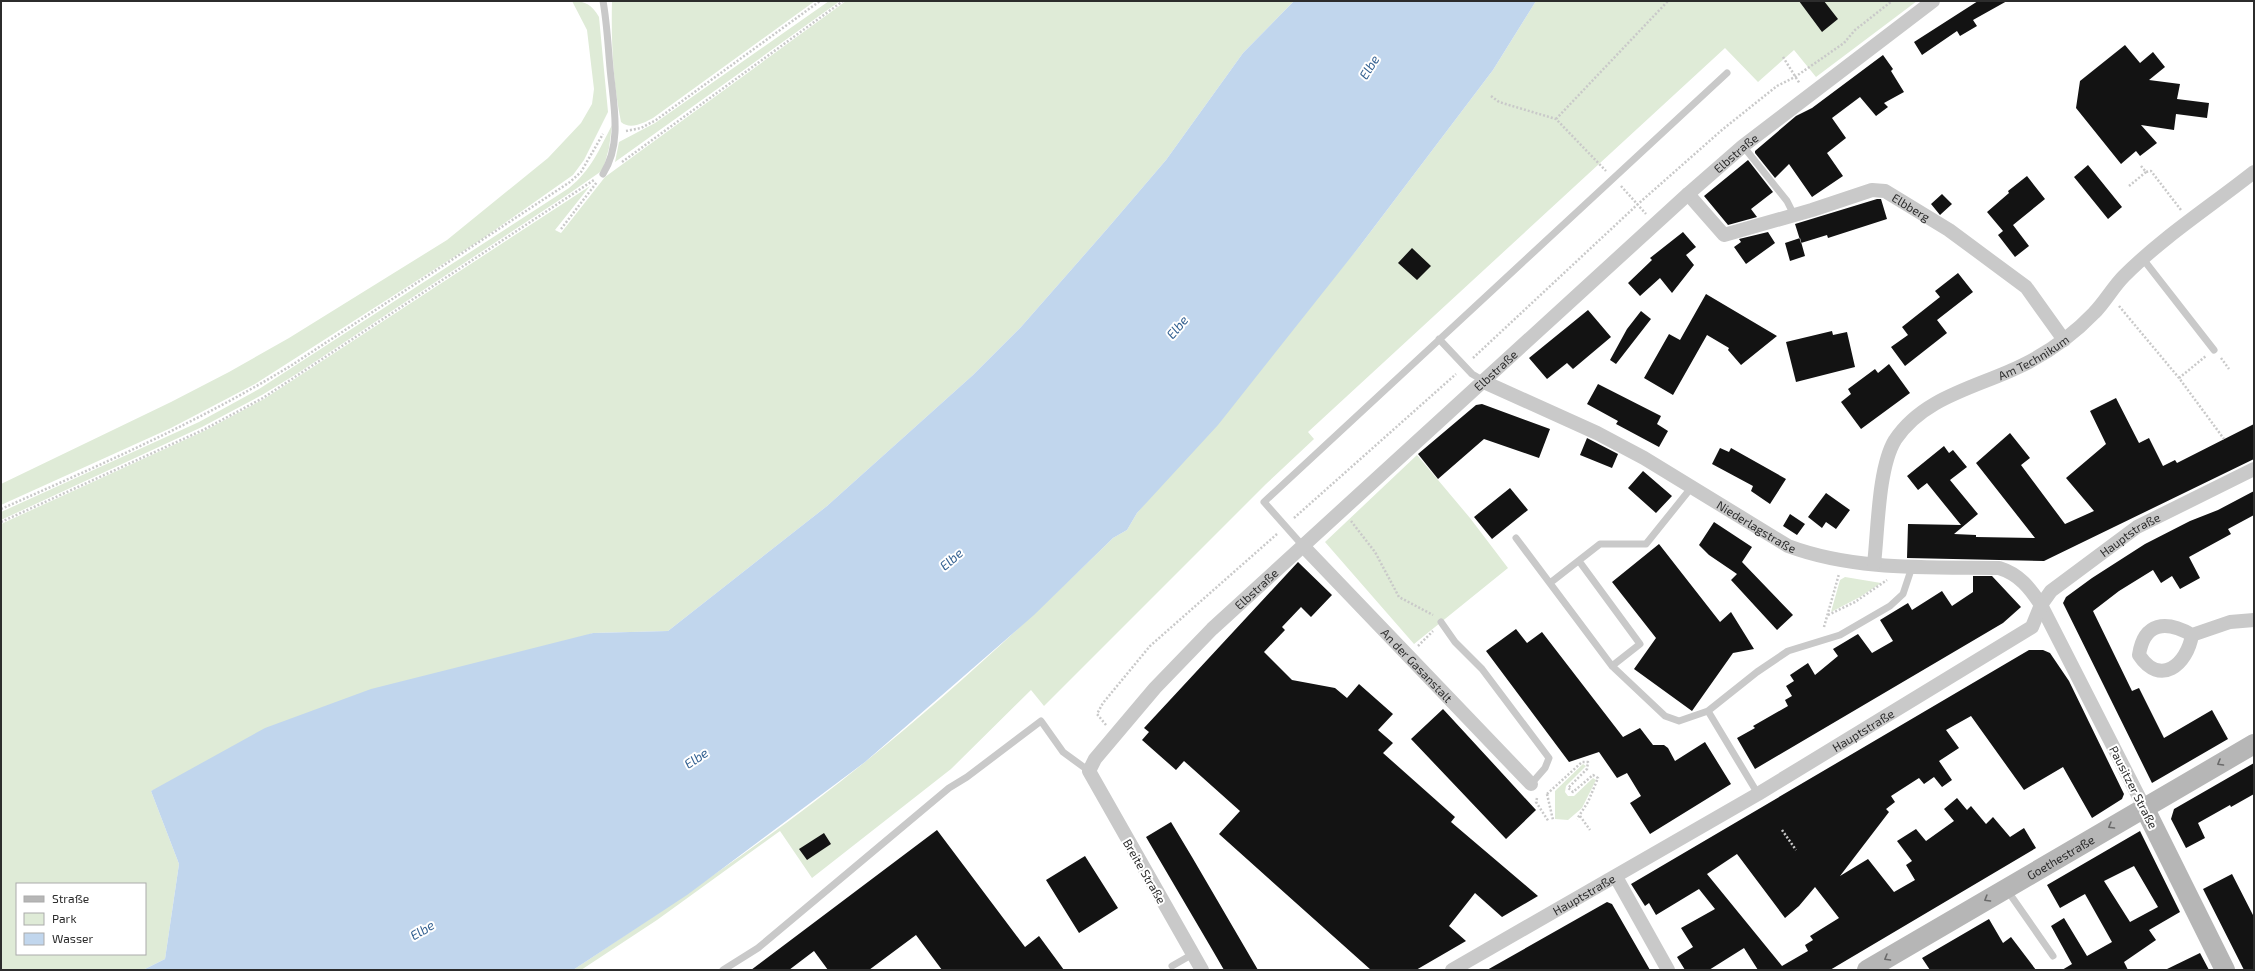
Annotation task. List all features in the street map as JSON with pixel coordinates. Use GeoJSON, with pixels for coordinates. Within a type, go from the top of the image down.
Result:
{"type":"FeatureCollection","features":[{"type":"Feature","properties":{"kind":"main road","name":"Goethestraße"},"geometry":{"type":"LineString","coordinates":[[1867,970],[2254,744]]}},
{"type":"Feature","properties":{"kind":"main road","name":"Pausitzer Straße"},"geometry":{"type":"LineString","coordinates":[[2144,807],[2225,970]]}},
{"type":"Feature","properties":{"kind":"street","name":"Elbstraße"},"geometry":{"type":"LineString","coordinates":[[1089,772],[1095,759],[1155,688],[1212,629],[1342,509],[1484,382],[1688,194],[1743,146],[1933,1]]}},
{"type":"Feature","properties":{"kind":"street","name":"Am Technikum"},"geometry":{"type":"LineString","coordinates":[[1874,564],[1885,465],[1895,441],[1907,424],[1920,413],[1939,402],[2022,366],[2064,340],[2094,313],[2123,277],[2143,259],[2254,172]]}},
{"type":"Feature","properties":{"kind":"street","name":"Elbberg"},"geometry":{"type":"LineString","coordinates":[[1688,194],[1724,235],[1794,215],[1872,190],[1885,191],[1949,230],[2026,287],[2064,340]]}},
{"type":"Feature","properties":{"kind":"street","name":"Niederlagstraße"},"geometry":{"type":"LineString","coordinates":[[1484,382],[1597,433],[1644,458],[1690,488],[1788,546],[1804,552],[1843,560],[1874,564],[1999,568],[2008,571],[2023,581],[2041,605]]}},
{"type":"Feature","properties":{"kind":"street","name":"Hauptstraße"},"geometry":{"type":"LineString","coordinates":[[1452,970],[1758,794],[2032,627],[2041,605],[2051,591],[2137,527],[2254,469]]}},
{"type":"Feature","properties":{"kind":"street","name":"An der Gasanstalt"},"geometry":{"type":"LineString","coordinates":[[1303,546],[1531,784]]}},
{"type":"Feature","properties":{"kind":"street","name":"Pausitzer Straße"},"geometry":{"type":"LineString","coordinates":[[2041,605],[2144,807]]}},
{"type":"Feature","properties":{"kind":"street"},"geometry":{"type":"LineString","coordinates":[[2192,635],[2230,622],[2254,620]]}},
{"type":"Feature","properties":{"kind":"street","name":"Breite Straße"},"geometry":{"type":"LineString","coordinates":[[1089,772],[1202,970]]}},
{"type":"Feature","properties":{"kind":"street"},"geometry":{"type":"LineString","coordinates":[[1616,877],[1668,970]]}},
{"type":"Feature","properties":{"kind":"lane"},"geometry":{"type":"LineString","coordinates":[[603,1],[606,19],[615,132],[609,164],[603,174]]}},
{"type":"Feature","properties":{"kind":"lane"},"geometry":{"type":"LineString","coordinates":[[1303,546],[1264,502],[1728,73]]}},
{"type":"Feature","properties":{"kind":"lane"},"geometry":{"type":"LineString","coordinates":[[1743,146],[1788,201],[1794,215]]}},
{"type":"Feature","properties":{"kind":"lane"},"geometry":{"type":"LineString","coordinates":[[2143,259],[2214,350]]}},
{"type":"Feature","properties":{"kind":"lane"},"geometry":{"type":"LineString","coordinates":[[1439,339],[1472,374],[1484,382]]}},
{"type":"Feature","properties":{"kind":"lane"},"geometry":{"type":"LineString","coordinates":[[1550,583],[1600,544],[1646,544],[1690,488]]}},
{"type":"Feature","properties":{"kind":"lane"},"geometry":{"type":"LineString","coordinates":[[1516,538],[1612,666],[1665,716],[1679,721],[1708,711],[1756,672],[1788,651],[1851,630],[1890,606],[1903,594],[1905,566]]}},
{"type":"Feature","properties":{"kind":"lane"},"geometry":{"type":"LineString","coordinates":[[1580,560],[1640,644],[1612,666]]}},
{"type":"Feature","properties":{"kind":"lane"},"geometry":{"type":"LineString","coordinates":[[1441,622],[1455,642],[1482,669],[1549,758],[1545,768],[1531,784]]}},
{"type":"Feature","properties":{"kind":"lane"},"geometry":{"type":"LineString","coordinates":[[1708,711],[1758,794]]}},
{"type":"Feature","properties":{"kind":"lane"},"geometry":{"type":"LineString","coordinates":[[723,970],[758,948],[950,788],[967,777],[1041,721],[1063,752],[1089,772]]}},
{"type":"Feature","properties":{"kind":"lane"},"geometry":{"type":"LineString","coordinates":[[2006,888],[2052,956]]}},
{"type":"Feature","properties":{"kind":"lane"},"geometry":{"type":"LineString","coordinates":[[1172,966],[1193,954]]}},
{"type":"Feature","properties":{"kind":"path"},"geometry":{"type":"LineString","coordinates":[[615,132],[641,128],[656,120],[820,1]]}},
{"type":"Feature","properties":{"kind":"path"},"geometry":{"type":"LineString","coordinates":[[631,156],[843,1]]}},
{"type":"Feature","properties":{"kind":"path"},"geometry":{"type":"LineString","coordinates":[[1556,119],[1668,1]]}},
{"type":"Feature","properties":{"kind":"path"},"geometry":{"type":"LineString","coordinates":[[1115,736],[1097,714],[1103,703],[1150,646],[1464,366],[1638,204],[1723,129],[1777,86],[1795,77],[1844,43],[1855,30],[1892,1]]}},
{"type":"Feature","properties":{"kind":"path"},"geometry":{"type":"LineString","coordinates":[[1783,57],[1808,96]]}},
{"type":"Feature","properties":{"kind":"path"},"geometry":{"type":"LineString","coordinates":[[1491,96],[1500,102],[1556,119],[1613,178]]}},
{"type":"Feature","properties":{"kind":"path"},"geometry":{"type":"LineString","coordinates":[[1,509],[168,432],[250,390],[292,365],[570,182],[581,172],[599,141]]}},
{"type":"Feature","properties":{"kind":"path"},"geometry":{"type":"LineString","coordinates":[[2140,166],[2146,172]]}},
{"type":"Feature","properties":{"kind":"path"},"geometry":{"type":"LineString","coordinates":[[2129,186],[2146,172],[2151,171],[2190,221]]}},
{"type":"Feature","properties":{"kind":"path"},"geometry":{"type":"LineString","coordinates":[[561,229],[603,174]]}},
{"type":"Feature","properties":{"kind":"path"},"geometry":{"type":"LineString","coordinates":[[1,522],[203,430],[263,398],[603,174]]}},
{"type":"Feature","properties":{"kind":"path"},"geometry":{"type":"LineString","coordinates":[[1630,196],[1635,201]]}},
{"type":"Feature","properties":{"kind":"path"},"geometry":{"type":"LineString","coordinates":[[2109,295],[2179,378],[2224,439]]}},
{"type":"Feature","properties":{"kind":"path"},"geometry":{"type":"LineString","coordinates":[[2179,378],[2214,350],[2229,369]]}},
{"type":"Feature","properties":{"kind":"path"},"geometry":{"type":"LineString","coordinates":[[1342,509],[1375,552],[1399,597],[1431,612],[1441,622],[1408,656]]}},
{"type":"Feature","properties":{"kind":"path"},"geometry":{"type":"LineString","coordinates":[[1821,640],[1843,560]]}},
{"type":"Feature","properties":{"kind":"path"},"geometry":{"type":"LineString","coordinates":[[1828,615],[1855,602],[1885,582],[1905,566]]}},
{"type":"Feature","properties":{"kind":"path"},"geometry":{"type":"LineString","coordinates":[[1553,820],[1547,794],[1585,761],[1589,765],[1568,788],[1573,792],[1593,775],[1598,778],[1580,816],[1577,819]]}},
{"type":"Feature","properties":{"kind":"path"},"geometry":{"type":"LineString","coordinates":[[1536,802],[1549,822]]}},
{"type":"Feature","properties":{"kind":"path"},"geometry":{"type":"LineString","coordinates":[[1580,816],[1590,830]]}},
{"type":"Feature","properties":{"kind":"path"},"geometry":{"type":"LineString","coordinates":[[1782,830],[1796,850]]}},
{"type":"Feature","properties":{"kind":"green space"},"geometry":{"type":"Polygon","coordinates":[[[572,1],[588,4],[594,9],[599,17],[608,112],[584,160],[573,175],[482,239],[255,384],[171,428],[1,505],[1,484],[171,402],[229,372],[289,338],[447,240],[548,158],[581,123],[592,104],[594,89],[587,30],[572,1]]]}},
{"type":"Feature","properties":{"kind":"green space"},"geometry":{"type":"Polygon","coordinates":[[[612,1],[815,1],[653,118],[633,126],[621,122],[618,107],[613,62],[612,1]]]}},
{"type":"Feature","properties":{"kind":"green space"},"geometry":{"type":"Polygon","coordinates":[[[829,1],[840,1],[615,162],[619,142],[655,123],[829,1]]]}},
{"type":"Feature","properties":{"kind":"green space"},"geometry":{"type":"Polygon","coordinates":[[[846,1],[1294,1],[1243,53],[1166,160],[1021,327],[973,375],[827,506],[668,631],[593,633],[151,791],[179,864],[165,959],[143,970],[1,970],[1,524],[204,431],[264,399],[590,186],[555,230],[561,233],[605,177],[846,1]]]}},
{"type":"Feature","properties":{"kind":"green space"},"geometry":{"type":"Polygon","coordinates":[[[1536,1],[1917,1],[1816,77],[1794,50],[1758,82],[1725,48],[1308,432],[1314,439],[1266,484],[1044,706],[1031,690],[951,769],[812,878],[780,831],[657,920],[581,970],[573,970],[722,869],[830,790],[929,708],[992,653],[1113,538],[1127,530],[1137,513],[1359,247],[1493,70],[1536,1]]]}},
{"type":"Feature","properties":{"kind":"green space"},"geometry":{"type":"Polygon","coordinates":[[[612,125],[609,148],[603,170],[298,373],[262,395],[202,427],[1,520],[1,512],[199,422],[259,389],[569,188],[589,167],[612,125]]]}},
{"type":"Feature","properties":{"kind":"green space"},"geometry":{"type":"Polygon","coordinates":[[[1417,455],[1470,518],[1508,568],[1414,644],[1325,542],[1417,455]]]}},
{"type":"Feature","properties":{"kind":"green space"},"geometry":{"type":"Polygon","coordinates":[[[1845,577],[1881,583],[1860,597],[1831,612],[1840,580],[1845,577]]]}},
{"type":"Feature","properties":{"kind":"green space"},"geometry":{"type":"Polygon","coordinates":[[[1583,764],[1586,766],[1566,786],[1565,792],[1568,796],[1574,796],[1593,778],[1596,780],[1582,808],[1568,820],[1555,819],[1555,791],[1583,764]]]}},
{"type":"Feature","properties":{"kind":"water","name":"Elbe"},"geometry":{"type":"Polygon","coordinates":[[[1294,1],[1536,1],[1493,70],[1359,247],[1218,425],[1137,513],[1127,530],[1113,538],[1034,615],[865,762],[687,895],[573,970],[143,970],[165,959],[179,864],[151,791],[265,728],[371,689],[593,633],[668,631],[827,506],[973,375],[1021,327],[1166,160],[1243,53],[1294,1]]]}},
{"type":"Feature","properties":{"kind":"building"},"geometry":{"type":"Polygon","coordinates":[[[1799,1],[1824,1],[1838,19],[1822,32],[1799,1]]]}},
{"type":"Feature","properties":{"kind":"building"},"geometry":{"type":"Polygon","coordinates":[[[1978,1],[2007,1],[1973,20],[1977,26],[1960,36],[1957,31],[1922,55],[1914,42],[1978,1]]]}},
{"type":"Feature","properties":{"kind":"building"},"geometry":{"type":"Polygon","coordinates":[[[2125,45],[2140,63],[2153,52],[2165,67],[2149,80],[2180,84],[2177,99],[2209,103],[2207,118],[2176,114],[2174,130],[2141,125],[2157,143],[2140,156],[2136,151],[2121,164],[2076,108],[2080,81],[2125,45]]]}},
{"type":"Feature","properties":{"kind":"building"},"geometry":{"type":"Polygon","coordinates":[[[1883,55],[1893,69],[1891,71],[1904,92],[1884,103],[1888,107],[1876,116],[1860,97],[1832,118],[1846,138],[1827,153],[1843,176],[1812,197],[1789,164],[1775,178],[1755,151],[1796,116],[1812,108],[1883,55]]]}},
{"type":"Feature","properties":{"kind":"building"},"geometry":{"type":"Polygon","coordinates":[[[1748,160],[1773,192],[1751,209],[1757,217],[1728,225],[1704,196],[1748,160]]]}},
{"type":"Feature","properties":{"kind":"building"},"geometry":{"type":"Polygon","coordinates":[[[2088,165],[2122,207],[2108,219],[2074,177],[2088,165]]]}},
{"type":"Feature","properties":{"kind":"building"},"geometry":{"type":"Polygon","coordinates":[[[2027,176],[2045,199],[2013,225],[2029,246],[2015,257],[1998,235],[2003,231],[1987,212],[2009,193],[2008,191],[2027,176]]]}},
{"type":"Feature","properties":{"kind":"building"},"geometry":{"type":"Polygon","coordinates":[[[1942,194],[1952,204],[1940,215],[1931,204],[1942,194]]]}},
{"type":"Feature","properties":{"kind":"building"},"geometry":{"type":"Polygon","coordinates":[[[1881,199],[1887,219],[1828,238],[1827,235],[1801,243],[1795,224],[1881,199]]]}},
{"type":"Feature","properties":{"kind":"building"},"geometry":{"type":"Polygon","coordinates":[[[1683,232],[1696,247],[1686,255],[1694,265],[1672,293],[1660,278],[1640,296],[1628,283],[1652,260],[1650,258],[1683,232]]]}},
{"type":"Feature","properties":{"kind":"building"},"geometry":{"type":"Polygon","coordinates":[[[1768,232],[1775,243],[1746,264],[1734,247],[1741,242],[1739,239],[1768,232]]]}},
{"type":"Feature","properties":{"kind":"building"},"geometry":{"type":"Polygon","coordinates":[[[1800,238],[1805,256],[1790,261],[1785,243],[1800,238]]]}},
{"type":"Feature","properties":{"kind":"building"},"geometry":{"type":"Polygon","coordinates":[[[1412,248],[1431,266],[1417,280],[1398,263],[1412,248]]]}},
{"type":"Feature","properties":{"kind":"building"},"geometry":{"type":"Polygon","coordinates":[[[1958,273],[1973,292],[1937,320],[1947,333],[1905,366],[1891,347],[1908,335],[1902,327],[1940,297],[1935,291],[1958,273]]]}},
{"type":"Feature","properties":{"kind":"building"},"geometry":{"type":"Polygon","coordinates":[[[1706,294],[1777,336],[1741,365],[1728,350],[1729,348],[1707,335],[1673,395],[1644,378],[1669,334],[1680,340],[1706,294]]]}},
{"type":"Feature","properties":{"kind":"building"},"geometry":{"type":"Polygon","coordinates":[[[1588,310],[1611,337],[1573,369],[1567,363],[1547,379],[1529,358],[1588,310]]]}},
{"type":"Feature","properties":{"kind":"building"},"geometry":{"type":"Polygon","coordinates":[[[1641,311],[1651,319],[1616,364],[1610,360],[1627,329],[1641,311]]]}},
{"type":"Feature","properties":{"kind":"building"},"geometry":{"type":"Polygon","coordinates":[[[1832,331],[1833,335],[1847,332],[1855,367],[1796,382],[1786,342],[1832,331]]]}},
{"type":"Feature","properties":{"kind":"building"},"geometry":{"type":"Polygon","coordinates":[[[1889,364],[1910,393],[1861,429],[1841,402],[1851,394],[1848,389],[1875,369],[1878,373],[1889,364]]]}},
{"type":"Feature","properties":{"kind":"building"},"geometry":{"type":"Polygon","coordinates":[[[1598,384],[1661,416],[1657,424],[1668,431],[1659,447],[1616,424],[1618,421],[1587,404],[1598,384]]]}},
{"type":"Feature","properties":{"kind":"building"},"geometry":{"type":"Polygon","coordinates":[[[2116,398],[2139,443],[2149,438],[2163,466],[2175,460],[2177,463],[2254,424],[2254,459],[2044,561],[1907,558],[1908,524],[1961,525],[1927,483],[1918,490],[1907,476],[1944,446],[1949,453],[1953,450],[1967,467],[1950,480],[1978,514],[1954,534],[1976,535],[1976,537],[2035,538],[1976,463],[2010,433],[2030,458],[2021,465],[2065,524],[2094,511],[2066,478],[2106,444],[2090,411],[2116,398]]]}},
{"type":"Feature","properties":{"kind":"building"},"geometry":{"type":"Polygon","coordinates":[[[1482,404],[1550,429],[1539,458],[1484,439],[1438,479],[1418,454],[1476,405],[1482,404]]]}},
{"type":"Feature","properties":{"kind":"building"},"geometry":{"type":"Polygon","coordinates":[[[1587,438],[1618,454],[1612,468],[1580,455],[1587,438]]]}},
{"type":"Feature","properties":{"kind":"building"},"geometry":{"type":"Polygon","coordinates":[[[1720,448],[1729,452],[1731,448],[1786,479],[1770,504],[1751,491],[1753,486],[1712,464],[1720,448]]]}},
{"type":"Feature","properties":{"kind":"building"},"geometry":{"type":"Polygon","coordinates":[[[1643,471],[1672,496],[1656,513],[1628,488],[1643,471]]]}},
{"type":"Feature","properties":{"kind":"building"},"geometry":{"type":"Polygon","coordinates":[[[1510,488],[1528,510],[1492,539],[1474,517],[1510,488]]]}},
{"type":"Feature","properties":{"kind":"building"},"geometry":{"type":"Polygon","coordinates":[[[2254,491],[2254,515],[2228,529],[2231,534],[2189,557],[2200,578],[2180,589],[2172,576],[2161,583],[2153,570],[2119,591],[2093,611],[2132,691],[2139,688],[2164,738],[2212,710],[2228,739],[2152,783],[2063,603],[2066,597],[2092,578],[2145,544],[2190,521],[2218,510],[2254,491]]]}},
{"type":"Feature","properties":{"kind":"building"},"geometry":{"type":"Polygon","coordinates":[[[1826,493],[1850,510],[1836,529],[1826,522],[1822,528],[1808,517],[1826,493]]]}},
{"type":"Feature","properties":{"kind":"building"},"geometry":{"type":"Polygon","coordinates":[[[1790,514],[1805,524],[1797,535],[1783,526],[1790,514]]]}},
{"type":"Feature","properties":{"kind":"building"},"geometry":{"type":"Polygon","coordinates":[[[1714,522],[1752,547],[1742,562],[1793,615],[1777,630],[1731,580],[1737,574],[1709,555],[1699,545],[1714,522]]]}},
{"type":"Feature","properties":{"kind":"building"},"geometry":{"type":"Polygon","coordinates":[[[1659,544],[1720,622],[1731,612],[1754,649],[1733,653],[1692,711],[1634,669],[1656,638],[1612,582],[1659,544]]]}},
{"type":"Feature","properties":{"kind":"building"},"geometry":{"type":"Polygon","coordinates":[[[1298,562],[1332,595],[1311,617],[1301,607],[1282,627],[1285,630],[1264,652],[1292,680],[1335,688],[1347,698],[1359,684],[1393,714],[1378,730],[1393,743],[1383,753],[1455,817],[1451,822],[1538,896],[1502,917],[1475,893],[1449,926],[1466,941],[1416,970],[1371,970],[1219,834],[1240,811],[1184,761],[1176,770],[1142,740],[1149,732],[1144,728],[1298,562]]]}},
{"type":"Feature","properties":{"kind":"building"},"geometry":{"type":"Polygon","coordinates":[[[1973,576],[1992,576],[2021,607],[2003,623],[1755,769],[1737,738],[1755,728],[1753,726],[1788,706],[1785,700],[1792,696],[1786,686],[1794,681],[1790,675],[1808,663],[1815,675],[1838,656],[1833,649],[1858,634],[1872,653],[1893,641],[1880,620],[1908,603],[1912,610],[1942,591],[1952,606],[1973,592],[1973,576]]]}},
{"type":"Feature","properties":{"kind":"building"},"geometry":{"type":"Polygon","coordinates":[[[1516,629],[1527,643],[1542,632],[1623,737],[1640,728],[1653,745],[1664,745],[1668,748],[1675,761],[1705,742],[1731,784],[1650,834],[1630,803],[1641,796],[1627,773],[1617,778],[1599,752],[1569,762],[1486,651],[1516,629]]]}},
{"type":"Feature","properties":{"kind":"building"},"geometry":{"type":"Polygon","coordinates":[[[2029,650],[2043,650],[2050,653],[2069,681],[2124,794],[2122,799],[2092,818],[2063,767],[2024,790],[1971,716],[1946,730],[1959,748],[1939,761],[1952,780],[1942,787],[1934,777],[1924,784],[1919,778],[1891,796],[1895,802],[1886,809],[1889,812],[1840,876],[1868,859],[1894,892],[1915,880],[1906,865],[1912,861],[1897,841],[1916,829],[1926,841],[1954,821],[1944,809],[1957,798],[1967,810],[1971,806],[1986,824],[1993,817],[2010,837],[2024,828],[2036,848],[1830,970],[1758,970],[1744,948],[1709,970],[1685,970],[1677,957],[1693,947],[1681,928],[1715,909],[1699,889],[1656,915],[1649,903],[1645,906],[1631,884],[2029,650]],[[1737,854],[1707,874],[1782,966],[1808,951],[1805,945],[1813,940],[1810,936],[1839,918],[1815,887],[1799,906],[1785,918],[1737,854]]]}},
{"type":"Feature","properties":{"kind":"building"},"geometry":{"type":"Polygon","coordinates":[[[1443,709],[1536,810],[1506,839],[1411,739],[1443,709]]]}},
{"type":"Feature","properties":{"kind":"building"},"geometry":{"type":"Polygon","coordinates":[[[2254,763],[2254,794],[2231,807],[2230,805],[2198,823],[2205,838],[2186,848],[2171,819],[2174,809],[2254,763]]]}},
{"type":"Feature","properties":{"kind":"building"},"geometry":{"type":"Polygon","coordinates":[[[1171,822],[1258,970],[1224,970],[1146,837],[1171,822]]]}},
{"type":"Feature","properties":{"kind":"building"},"geometry":{"type":"Polygon","coordinates":[[[937,830],[1025,947],[1039,936],[1064,970],[942,970],[916,935],[869,970],[828,970],[814,951],[789,970],[751,970],[937,830]]]}},
{"type":"Feature","properties":{"kind":"building"},"geometry":{"type":"Polygon","coordinates":[[[2140,831],[2180,912],[2149,930],[2156,940],[2124,962],[2128,970],[2062,970],[2072,964],[2051,926],[2064,918],[2087,956],[2112,942],[2085,894],[2060,908],[2047,885],[2140,831]],[[2134,866],[2104,881],[2130,922],[2158,907],[2134,866]]]}},
{"type":"Feature","properties":{"kind":"building"},"geometry":{"type":"Polygon","coordinates":[[[824,833],[831,844],[807,860],[799,849],[824,833]]]}},
{"type":"Feature","properties":{"kind":"building"},"geometry":{"type":"Polygon","coordinates":[[[1085,856],[1118,908],[1079,933],[1046,880],[1085,856]]]}},
{"type":"Feature","properties":{"kind":"building"},"geometry":{"type":"Polygon","coordinates":[[[2232,874],[2254,917],[2254,970],[2244,970],[2203,889],[2232,874]]]}},
{"type":"Feature","properties":{"kind":"building"},"geometry":{"type":"Polygon","coordinates":[[[1607,902],[1612,904],[1650,970],[1487,970],[1607,902]]]}},
{"type":"Feature","properties":{"kind":"building"},"geometry":{"type":"Polygon","coordinates":[[[1989,919],[2003,943],[2011,937],[2036,970],[1930,970],[1922,958],[1989,919]]]}},
{"type":"Feature","properties":{"kind":"building"},"geometry":{"type":"Polygon","coordinates":[[[2200,953],[2209,970],[2165,970],[2200,953]]]}}]}
